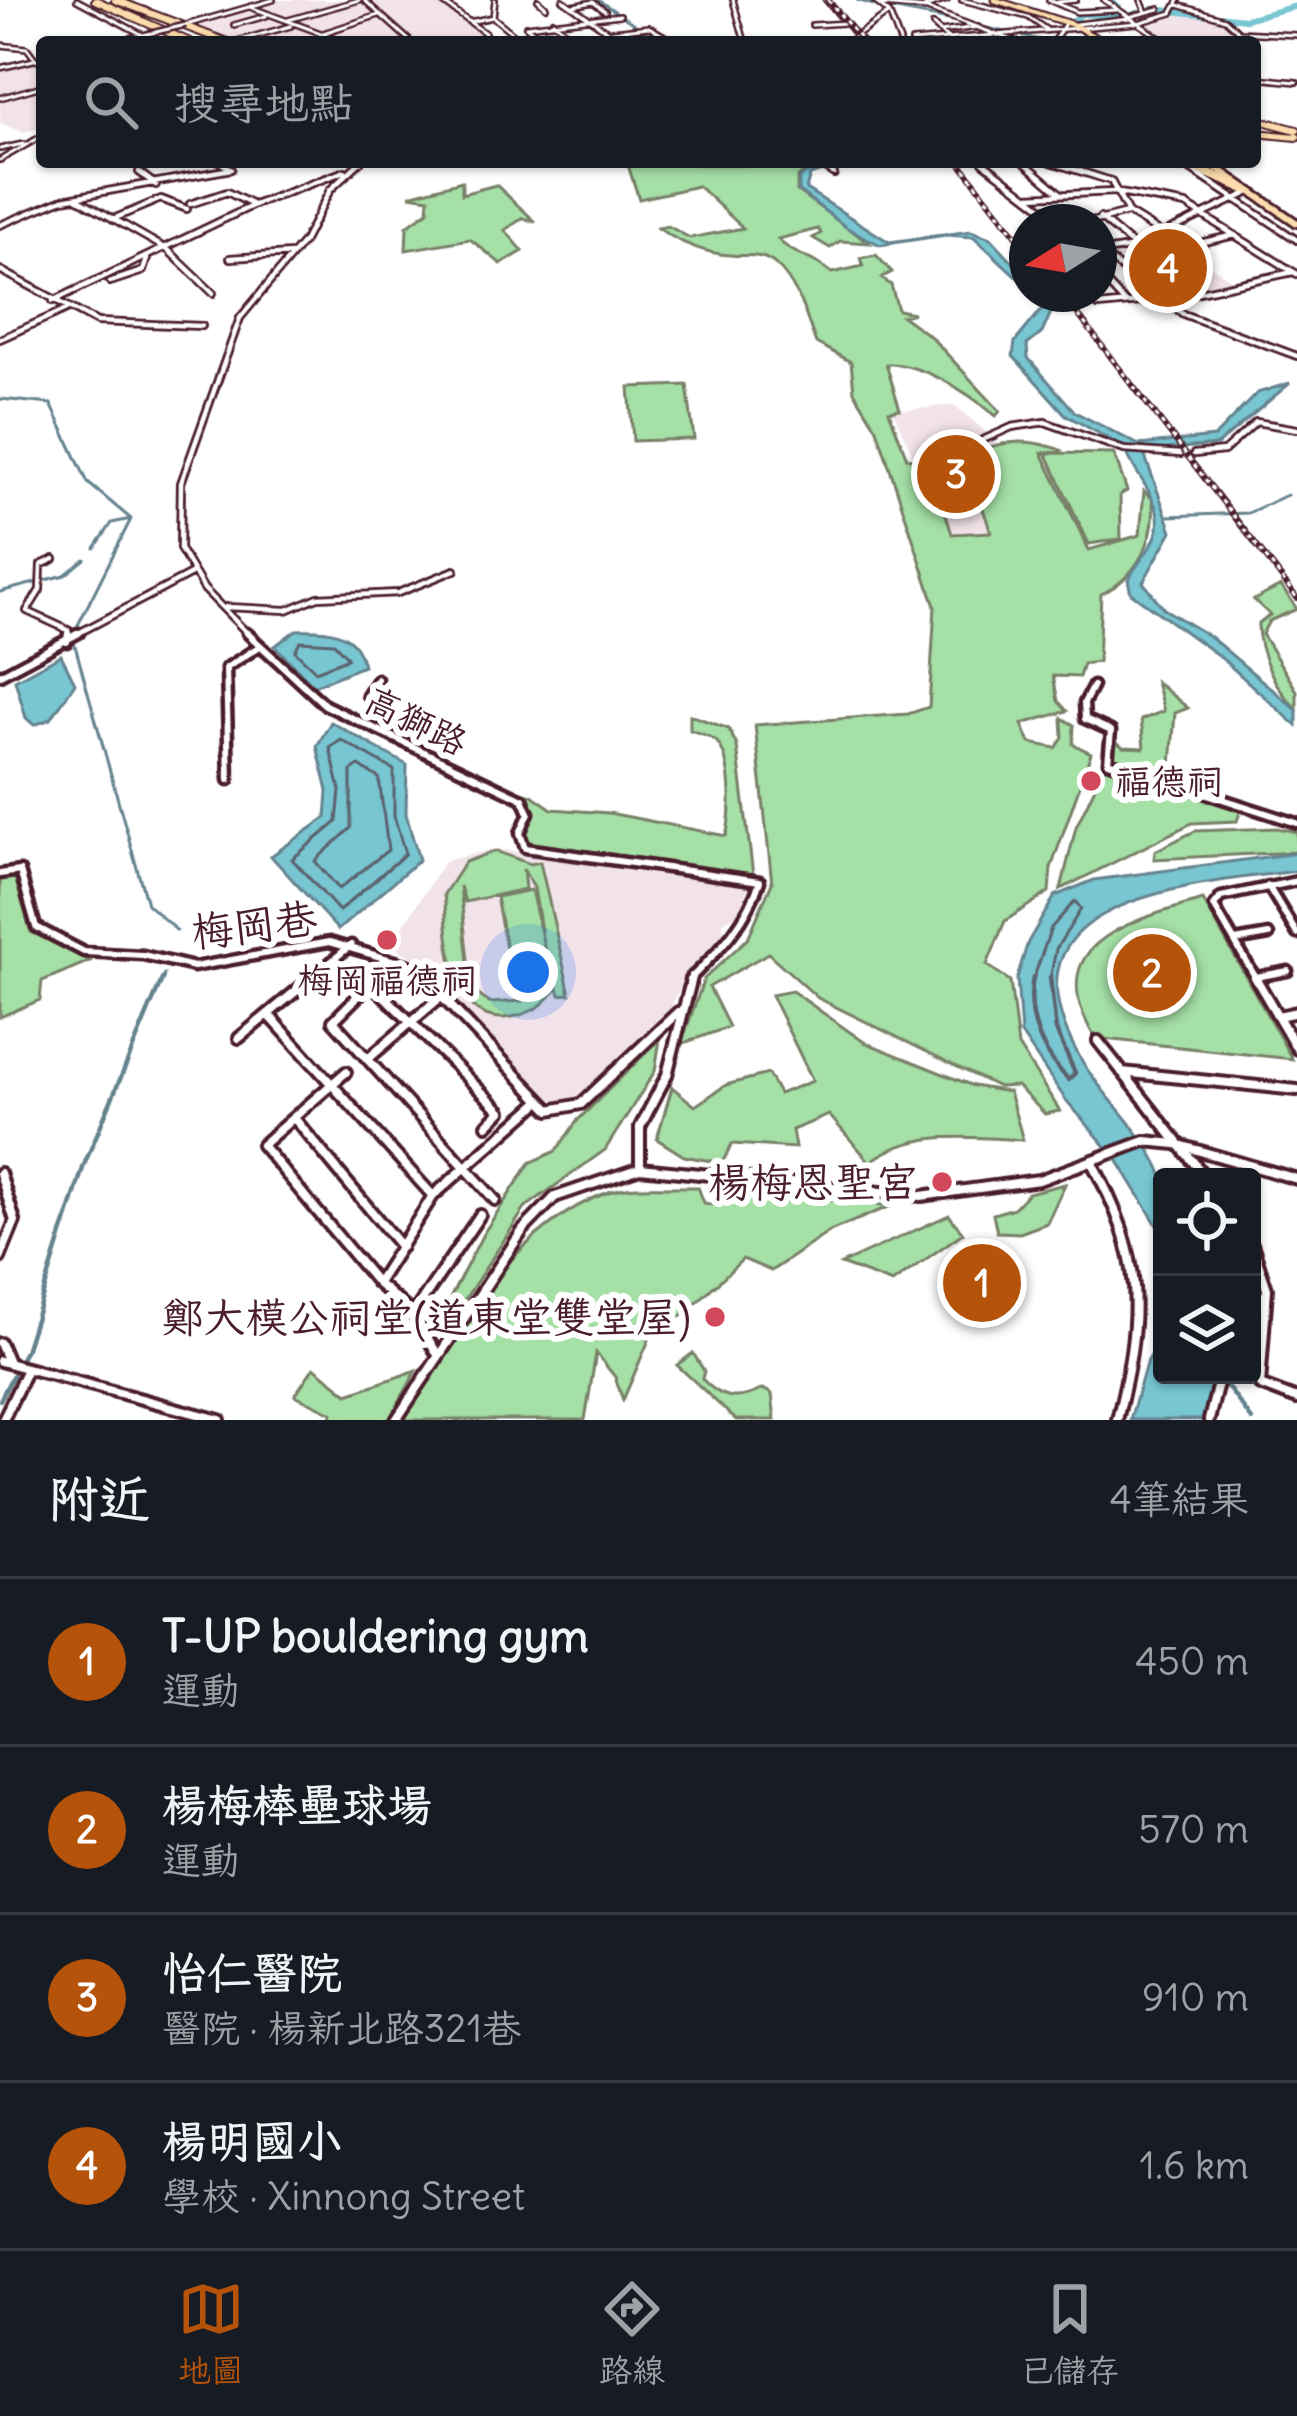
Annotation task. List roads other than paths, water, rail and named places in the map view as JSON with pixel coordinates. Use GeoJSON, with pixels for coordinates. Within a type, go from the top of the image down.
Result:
{"type":"FeatureCollection","features":[{"type":"Feature","properties":{"kind":"highway"},"geometry":{"type":"LineString","coordinates":[[91,0],[134,26],[173,36]]}},
{"type":"Feature","properties":{"kind":"highway"},"geometry":{"type":"LineString","coordinates":[[111,0],[182,36]]}},
{"type":"Feature","properties":{"kind":"highway"},"geometry":{"type":"LineString","coordinates":[[111,0],[210,36]]}},
{"type":"Feature","properties":{"kind":"highway"},"geometry":{"type":"LineString","coordinates":[[1261,131],[1297,134]]}},
{"type":"Feature","properties":{"kind":"highway"},"geometry":{"type":"LineString","coordinates":[[1261,131],[1297,134]]}},
{"type":"Feature","properties":{"kind":"highway"},"geometry":{"type":"LineString","coordinates":[[1193,168],[1247,190]]}},
{"type":"Feature","properties":{"kind":"main road"},"geometry":{"type":"LineString","coordinates":[[998,0],[1095,36]]}},
{"type":"Feature","properties":{"kind":"main road"},"geometry":{"type":"LineString","coordinates":[[1222,168],[1247,190],[1297,220]]}},
{"type":"Feature","properties":{"kind":"main road"},"geometry":{"type":"LineString","coordinates":[[1223,168],[1286,213]]}},
{"type":"Feature","properties":{"kind":"street"},"geometry":{"type":"LineString","coordinates":[[76,0],[142,35]]}},
{"type":"Feature","properties":{"kind":"street"},"geometry":{"type":"LineString","coordinates":[[129,0],[185,25]]}},
{"type":"Feature","properties":{"kind":"street"},"geometry":{"type":"LineString","coordinates":[[138,36],[272,0]]}},
{"type":"Feature","properties":{"kind":"street"},"geometry":{"type":"LineString","coordinates":[[284,21],[361,0],[403,36]]}},
{"type":"Feature","properties":{"kind":"street"},"geometry":{"type":"LineString","coordinates":[[439,0],[484,36]]}},
{"type":"Feature","properties":{"kind":"street"},"geometry":{"type":"LineString","coordinates":[[538,0],[547,7]]}},
{"type":"Feature","properties":{"kind":"street"},"geometry":{"type":"LineString","coordinates":[[563,0],[616,36]]}},
{"type":"Feature","properties":{"kind":"street"},"geometry":{"type":"LineString","coordinates":[[733,0],[743,36]]}},
{"type":"Feature","properties":{"kind":"street"},"geometry":{"type":"LineString","coordinates":[[826,0],[856,36]]}},
{"type":"Feature","properties":{"kind":"street"},"geometry":{"type":"LineString","coordinates":[[873,0],[889,13],[899,36]]}},
{"type":"Feature","properties":{"kind":"street"},"geometry":{"type":"LineString","coordinates":[[891,0],[1007,36]]}},
{"type":"Feature","properties":{"kind":"street"},"geometry":{"type":"LineString","coordinates":[[920,8],[925,0]]}},
{"type":"Feature","properties":{"kind":"street"},"geometry":{"type":"LineString","coordinates":[[920,8],[947,0]]}},
{"type":"Feature","properties":{"kind":"street"},"geometry":{"type":"LineString","coordinates":[[962,0],[1017,14],[1046,30]]}},
{"type":"Feature","properties":{"kind":"street"},"geometry":{"type":"LineString","coordinates":[[1052,1],[1074,0]]}},
{"type":"Feature","properties":{"kind":"street"},"geometry":{"type":"LineString","coordinates":[[1104,0],[1158,36]]}},
{"type":"Feature","properties":{"kind":"street"},"geometry":{"type":"LineString","coordinates":[[1141,0],[1145,11]]}},
{"type":"Feature","properties":{"kind":"street"},"geometry":{"type":"LineString","coordinates":[[1052,1],[1077,13],[1117,10]]}},
{"type":"Feature","properties":{"kind":"street"},"geometry":{"type":"LineString","coordinates":[[493,17],[495,2]]}},
{"type":"Feature","properties":{"kind":"street"},"geometry":{"type":"LineString","coordinates":[[572,6],[592,2],[608,13]]}},
{"type":"Feature","properties":{"kind":"street"},"geometry":{"type":"LineString","coordinates":[[881,5],[905,2]]}},
{"type":"Feature","properties":{"kind":"street"},"geometry":{"type":"LineString","coordinates":[[1060,36],[1073,25],[1138,23],[1173,12],[1179,3],[1252,35],[1297,35]]}},
{"type":"Feature","properties":{"kind":"street"},"geometry":{"type":"LineString","coordinates":[[234,25],[274,18],[250,7]]}},
{"type":"Feature","properties":{"kind":"street"},"geometry":{"type":"LineString","coordinates":[[1017,14],[1030,9]]}},
{"type":"Feature","properties":{"kind":"street"},"geometry":{"type":"LineString","coordinates":[[967,30],[975,36],[1046,30],[1158,9]]}},
{"type":"Feature","properties":{"kind":"street"},"geometry":{"type":"LineString","coordinates":[[860,36],[889,13]]}},
{"type":"Feature","properties":{"kind":"street"},"geometry":{"type":"LineString","coordinates":[[268,15],[326,36]]}},
{"type":"Feature","properties":{"kind":"street"},"geometry":{"type":"LineString","coordinates":[[319,34],[379,15]]}},
{"type":"Feature","properties":{"kind":"street"},"geometry":{"type":"LineString","coordinates":[[538,36],[526,26],[620,15]]}},
{"type":"Feature","properties":{"kind":"street"},"geometry":{"type":"LineString","coordinates":[[469,22],[493,17]]}},
{"type":"Feature","properties":{"kind":"street"},"geometry":{"type":"LineString","coordinates":[[493,17],[516,36]]}},
{"type":"Feature","properties":{"kind":"street"},"geometry":{"type":"LineString","coordinates":[[554,21],[570,36]]}},
{"type":"Feature","properties":{"kind":"street"},"geometry":{"type":"LineString","coordinates":[[812,25],[846,23]]}},
{"type":"Feature","properties":{"kind":"street"},"geometry":{"type":"LineString","coordinates":[[255,36],[295,25]]}},
{"type":"Feature","properties":{"kind":"street"},"geometry":{"type":"LineString","coordinates":[[933,25],[944,36]]}},
{"type":"Feature","properties":{"kind":"street"},"geometry":{"type":"LineString","coordinates":[[940,32],[981,25]]}},
{"type":"Feature","properties":{"kind":"street"},"geometry":{"type":"LineString","coordinates":[[610,31],[640,27],[667,36]]}},
{"type":"Feature","properties":{"kind":"street"},"geometry":{"type":"LineString","coordinates":[[552,32],[557,36]]}},
{"type":"Feature","properties":{"kind":"street"},"geometry":{"type":"LineString","coordinates":[[0,45],[27,47],[36,56]]}},
{"type":"Feature","properties":{"kind":"street"},"geometry":{"type":"LineString","coordinates":[[0,68],[36,60]]}},
{"type":"Feature","properties":{"kind":"street"},"geometry":{"type":"LineString","coordinates":[[1261,79],[1297,82]]}},
{"type":"Feature","properties":{"kind":"street"},"geometry":{"type":"LineString","coordinates":[[0,98],[36,88]]}},
{"type":"Feature","properties":{"kind":"street"},"geometry":{"type":"LineString","coordinates":[[0,149],[36,139]]}},
{"type":"Feature","properties":{"kind":"street"},"geometry":{"type":"LineString","coordinates":[[0,160],[23,144]]}},
{"type":"Feature","properties":{"kind":"street"},"geometry":{"type":"LineString","coordinates":[[0,225],[74,196],[156,185],[229,168]]}},
{"type":"Feature","properties":{"kind":"street"},"geometry":{"type":"LineString","coordinates":[[0,675],[68,644],[191,574],[180,549],[181,483],[240,318],[292,254],[330,190],[352,168]]}},
{"type":"Feature","properties":{"kind":"street"},"geometry":{"type":"LineString","coordinates":[[825,168],[834,174]]}},
{"type":"Feature","properties":{"kind":"street"},"geometry":{"type":"LineString","coordinates":[[991,168],[1038,204]]}},
{"type":"Feature","properties":{"kind":"street"},"geometry":{"type":"LineString","coordinates":[[1031,168],[1060,193]]}},
{"type":"Feature","properties":{"kind":"street"},"geometry":{"type":"LineString","coordinates":[[1070,168],[1109,180],[1128,213],[1162,234]]}},
{"type":"Feature","properties":{"kind":"street"},"geometry":{"type":"LineString","coordinates":[[1189,168],[1297,240]]}},
{"type":"Feature","properties":{"kind":"street"},"geometry":{"type":"LineString","coordinates":[[53,301],[254,206],[350,170]]}},
{"type":"Feature","properties":{"kind":"street"},"geometry":{"type":"LineString","coordinates":[[139,172],[156,185]]}},
{"type":"Feature","properties":{"kind":"street"},"geometry":{"type":"LineString","coordinates":[[1117,250],[1135,248],[1247,190]]}},
{"type":"Feature","properties":{"kind":"street"},"geometry":{"type":"LineString","coordinates":[[113,219],[161,199],[188,206],[227,191],[254,206]]}},
{"type":"Feature","properties":{"kind":"street"},"geometry":{"type":"LineString","coordinates":[[1028,196],[1114,192],[1165,199],[1206,215],[1296,272]]}},
{"type":"Feature","properties":{"kind":"street"},"geometry":{"type":"LineString","coordinates":[[74,196],[168,250],[213,293]]}},
{"type":"Feature","properties":{"kind":"street"},"geometry":{"type":"LineString","coordinates":[[1117,215],[1128,213]]}},
{"type":"Feature","properties":{"kind":"street"},"geometry":{"type":"LineString","coordinates":[[1117,233],[1135,248]]}},
{"type":"Feature","properties":{"kind":"street"},"geometry":{"type":"LineString","coordinates":[[1204,242],[1236,235]]}},
{"type":"Feature","properties":{"kind":"street"},"geometry":{"type":"LineString","coordinates":[[230,258],[292,254]]}},
{"type":"Feature","properties":{"kind":"street"},"geometry":{"type":"LineString","coordinates":[[110,282],[143,271],[147,259]]}},
{"type":"Feature","properties":{"kind":"street"},"geometry":{"type":"LineString","coordinates":[[1117,266],[1194,320],[1293,355]]}},
{"type":"Feature","properties":{"kind":"street"},"geometry":{"type":"LineString","coordinates":[[0,270],[67,309],[109,325],[202,326]]}},
{"type":"Feature","properties":{"kind":"street"},"geometry":{"type":"LineString","coordinates":[[1117,305],[1296,272]]}},
{"type":"Feature","properties":{"kind":"street"},"geometry":{"type":"LineString","coordinates":[[1117,295],[1125,304]]}},
{"type":"Feature","properties":{"kind":"street"},"geometry":{"type":"LineString","coordinates":[[0,339],[67,309]]}},
{"type":"Feature","properties":{"kind":"street"},"geometry":{"type":"LineString","coordinates":[[958,465],[958,451],[972,442],[1031,422],[1060,425],[1124,450],[1181,454]]}},
{"type":"Feature","properties":{"kind":"street"},"geometry":{"type":"LineString","coordinates":[[1195,454],[1224,451],[1256,422],[1297,429]]}},
{"type":"Feature","properties":{"kind":"street"},"geometry":{"type":"LineString","coordinates":[[54,559],[41,566],[27,610],[68,630],[68,644]]}},
{"type":"Feature","properties":{"kind":"street"},"geometry":{"type":"LineString","coordinates":[[222,607],[293,609],[314,598],[398,593],[455,570]]}},
{"type":"Feature","properties":{"kind":"street","name":"高獅路"},"geometry":{"type":"LineString","coordinates":[[191,574],[325,705],[523,800],[529,812],[520,833],[525,848],[760,880],[753,904],[724,947],[689,979],[667,1075],[640,1127],[640,1168]]}},
{"type":"Feature","properties":{"kind":"street"},"geometry":{"type":"LineString","coordinates":[[229,780],[226,668],[260,646]]}},
{"type":"Feature","properties":{"kind":"street"},"geometry":{"type":"LineString","coordinates":[[367,695],[377,679]]}},
{"type":"Feature","properties":{"kind":"street"},"geometry":{"type":"LineString","coordinates":[[1093,686],[1085,719],[1111,731],[1108,762],[1297,823]]}},
{"type":"Feature","properties":{"kind":"street","name":"梅岡巷"},"geometry":{"type":"LineString","coordinates":[[0,874],[20,871],[36,927],[84,952],[142,955],[210,968],[329,942],[409,965],[444,994],[538,1103]]}},
{"type":"Feature","properties":{"kind":"street"},"geometry":{"type":"LineString","coordinates":[[1297,881],[1216,901],[1297,1049]]}},
{"type":"Feature","properties":{"kind":"street"},"geometry":{"type":"LineString","coordinates":[[1268,886],[1297,934]]}},
{"type":"Feature","properties":{"kind":"street"},"geometry":{"type":"LineString","coordinates":[[1235,941],[1269,935]]}},
{"type":"Feature","properties":{"kind":"street"},"geometry":{"type":"LineString","coordinates":[[239,1038],[351,945]]}},
{"type":"Feature","properties":{"kind":"street"},"geometry":{"type":"LineString","coordinates":[[1256,977],[1288,971]]}},
{"type":"Feature","properties":{"kind":"street"},"geometry":{"type":"LineString","coordinates":[[487,1125],[501,1112],[371,983],[333,1021],[495,1200]]}},
{"type":"Feature","properties":{"kind":"street"},"geometry":{"type":"LineString","coordinates":[[367,1059],[444,994]]}},
{"type":"Feature","properties":{"kind":"street"},"geometry":{"type":"LineString","coordinates":[[376,1283],[444,1184],[538,1103],[550,1110],[581,1104],[678,1012]]}},
{"type":"Feature","properties":{"kind":"street"},"geometry":{"type":"LineString","coordinates":[[1278,1016],[1297,1012]]}},
{"type":"Feature","properties":{"kind":"street"},"geometry":{"type":"LineString","coordinates":[[268,1015],[433,1196]]}},
{"type":"Feature","properties":{"kind":"street"},"geometry":{"type":"LineString","coordinates":[[1098,1041],[1197,1168]]}},
{"type":"Feature","properties":{"kind":"street"},"geometry":{"type":"LineString","coordinates":[[346,1072],[262,1145],[376,1283],[413,1314],[436,1352]]}},
{"type":"Feature","properties":{"kind":"street"},"geometry":{"type":"LineString","coordinates":[[1123,1072],[1297,1090]]}},
{"type":"Feature","properties":{"kind":"street"},"geometry":{"type":"LineString","coordinates":[[295,1118],[401,1247]]}},
{"type":"Feature","properties":{"kind":"street"},"geometry":{"type":"LineString","coordinates":[[396,1420],[436,1352],[543,1206],[577,1187],[640,1168],[921,1196],[1039,1180],[1144,1141],[1176,1144],[1297,1179]]}},
{"type":"Feature","properties":{"kind":"street"},"geometry":{"type":"LineString","coordinates":[[1091,1161],[1128,1228],[1141,1309],[1117,1420]]}},
{"type":"Feature","properties":{"kind":"street"},"geometry":{"type":"LineString","coordinates":[[0,1173],[15,1221],[0,1258]]}},
{"type":"Feature","properties":{"kind":"street"},"geometry":{"type":"LineString","coordinates":[[413,1314],[480,1215]]}},
{"type":"Feature","properties":{"kind":"street"},"geometry":{"type":"LineString","coordinates":[[1261,1269],[1267,1290],[1260,1385],[1297,1399]]}},
{"type":"Feature","properties":{"kind":"street"},"geometry":{"type":"LineString","coordinates":[[1261,1302],[1267,1290]]}},
{"type":"Feature","properties":{"kind":"street"},"geometry":{"type":"LineString","coordinates":[[0,1343],[14,1364],[220,1420]]}},
{"type":"Feature","properties":{"kind":"street"},"geometry":{"type":"LineString","coordinates":[[3,1420],[14,1364]]}},
{"type":"Feature","properties":{"kind":"street"},"geometry":{"type":"LineString","coordinates":[[1209,1420],[1217,1384]]}},
{"type":"Feature","properties":{"kind":"water"},"geometry":{"type":"Polygon","coordinates":[[[813,168],[830,168],[810,175],[806,189],[889,242],[971,231],[991,238],[1009,258],[1009,269],[974,237],[946,235],[880,245],[847,228],[799,191],[799,178],[813,168]]]}},
{"type":"Feature","properties":{"kind":"water"},"geometry":{"type":"Polygon","coordinates":[[[1040,312],[1051,312],[1042,333],[1027,345],[1028,358],[1075,412],[1139,445],[1214,437],[1257,393],[1290,383],[1217,445],[1143,451],[1172,531],[1143,582],[1164,609],[1209,636],[1297,710],[1297,726],[1219,656],[1131,593],[1128,580],[1155,538],[1158,514],[1154,502],[1125,448],[1066,415],[1013,356],[1015,342],[1040,312]]]}},
{"type":"Feature","properties":{"kind":"water"},"geometry":{"type":"Polygon","coordinates":[[[296,630],[339,634],[354,645],[363,666],[314,686],[275,646],[296,630]]]}},
{"type":"Feature","properties":{"kind":"water"},"geometry":{"type":"Polygon","coordinates":[[[61,655],[75,683],[51,719],[34,725],[26,718],[15,680],[61,655]]]}},
{"type":"Feature","properties":{"kind":"water"},"geometry":{"type":"Polygon","coordinates":[[[331,722],[407,765],[406,814],[419,860],[338,930],[271,856],[326,818],[328,791],[317,746],[331,722]]]}},
{"type":"Feature","properties":{"kind":"water"},"geometry":{"type":"Polygon","coordinates":[[[1297,853],[1297,871],[1203,884],[1111,911],[1077,934],[1059,967],[1060,1010],[1085,1066],[1159,1168],[1153,1168],[1153,1218],[1116,1158],[1066,1100],[1021,1034],[1017,978],[1028,942],[1055,896],[1094,880],[1297,853]]]}},
{"type":"Feature","properties":{"kind":"water"},"geometry":{"type":"Polygon","coordinates":[[[1153,1352],[1153,1384],[1213,1384],[1203,1420],[1130,1420],[1153,1352]]]}},
{"type":"Feature","properties":{"kind":"waterway"},"geometry":{"type":"LineString","coordinates":[[598,0],[652,36]]}},
{"type":"Feature","properties":{"kind":"waterway"},"geometry":{"type":"LineString","coordinates":[[857,0],[877,6]]}},
{"type":"Feature","properties":{"kind":"waterway"},"geometry":{"type":"LineString","coordinates":[[1110,0],[1119,8]]}},
{"type":"Feature","properties":{"kind":"waterway"},"geometry":{"type":"LineString","coordinates":[[1132,15],[1153,9],[1245,19],[1297,6]]}},
{"type":"Feature","properties":{"kind":"waterway"},"geometry":{"type":"LineString","coordinates":[[886,8],[960,22]]}},
{"type":"Feature","properties":{"kind":"waterway"},"geometry":{"type":"LineString","coordinates":[[1069,25],[1081,14],[1125,17]]}},
{"type":"Feature","properties":{"kind":"waterway"},"geometry":{"type":"LineString","coordinates":[[970,24],[1022,36]]}},
{"type":"Feature","properties":{"kind":"waterway"},"geometry":{"type":"LineString","coordinates":[[1057,36],[1062,29]]}},
{"type":"Feature","properties":{"kind":"waterway"},"geometry":{"type":"LineString","coordinates":[[0,399],[51,404],[88,483],[131,519]]}},
{"type":"Feature","properties":{"kind":"waterway"},"geometry":{"type":"LineString","coordinates":[[1168,516],[1248,513],[1287,495]]}},
{"type":"Feature","properties":{"kind":"waterway"},"geometry":{"type":"LineString","coordinates":[[73,635],[131,519]]}},
{"type":"Feature","properties":{"kind":"waterway"},"geometry":{"type":"LineString","coordinates":[[95,548],[112,523],[131,519]]}},
{"type":"Feature","properties":{"kind":"waterway"},"geometry":{"type":"LineString","coordinates":[[0,592],[65,575],[85,559]]}},
{"type":"Feature","properties":{"kind":"waterway"},"geometry":{"type":"LineString","coordinates":[[74,642],[147,904],[177,931]]}},
{"type":"Feature","properties":{"kind":"waterway"},"geometry":{"type":"LineString","coordinates":[[0,1400],[25,1351],[84,1165],[163,977]]}},
{"type":"Feature","properties":{"kind":"waterway"},"geometry":{"type":"LineString","coordinates":[[1225,1384],[1252,1420]]}},
{"type":"Feature","properties":{"kind":"railway"},"geometry":{"type":"LineString","coordinates":[[828,0],[858,36]]}},
{"type":"Feature","properties":{"kind":"railway"},"geometry":{"type":"LineString","coordinates":[[964,168],[1009,226]]}},
{"type":"Feature","properties":{"kind":"railway"},"geometry":{"type":"LineString","coordinates":[[1076,312],[1297,598]]}},
{"type":"Feature","properties":{"kind":"place","name":"楊明國小"},"geometry":{"type":"Point","coordinates":[1168,268]}},
{"type":"Feature","properties":{"kind":"place","name":"怡仁醫院"},"geometry":{"type":"Point","coordinates":[956,474]}},
{"type":"Feature","properties":{"kind":"place","name":"福德祠"},"geometry":{"type":"Point","coordinates":[1091,781]}},
{"type":"Feature","properties":{"kind":"place","name":"梅岡福德祠"},"geometry":{"type":"Point","coordinates":[387,940]}},
{"type":"Feature","properties":{"kind":"place","name":"楊梅棒壘球場"},"geometry":{"type":"Point","coordinates":[1152,973]}},
{"type":"Feature","properties":{"kind":"place","name":"楊梅恩聖宮"},"geometry":{"type":"Point","coordinates":[942,1182]}},
{"type":"Feature","properties":{"kind":"place","name":"T-UP bouldering gym"},"geometry":{"type":"Point","coordinates":[982,1283]}},
{"type":"Feature","properties":{"kind":"place","name":"鄭大模公祠堂(道東堂雙堂屋)"},"geometry":{"type":"Point","coordinates":[715,1317]}}]}
